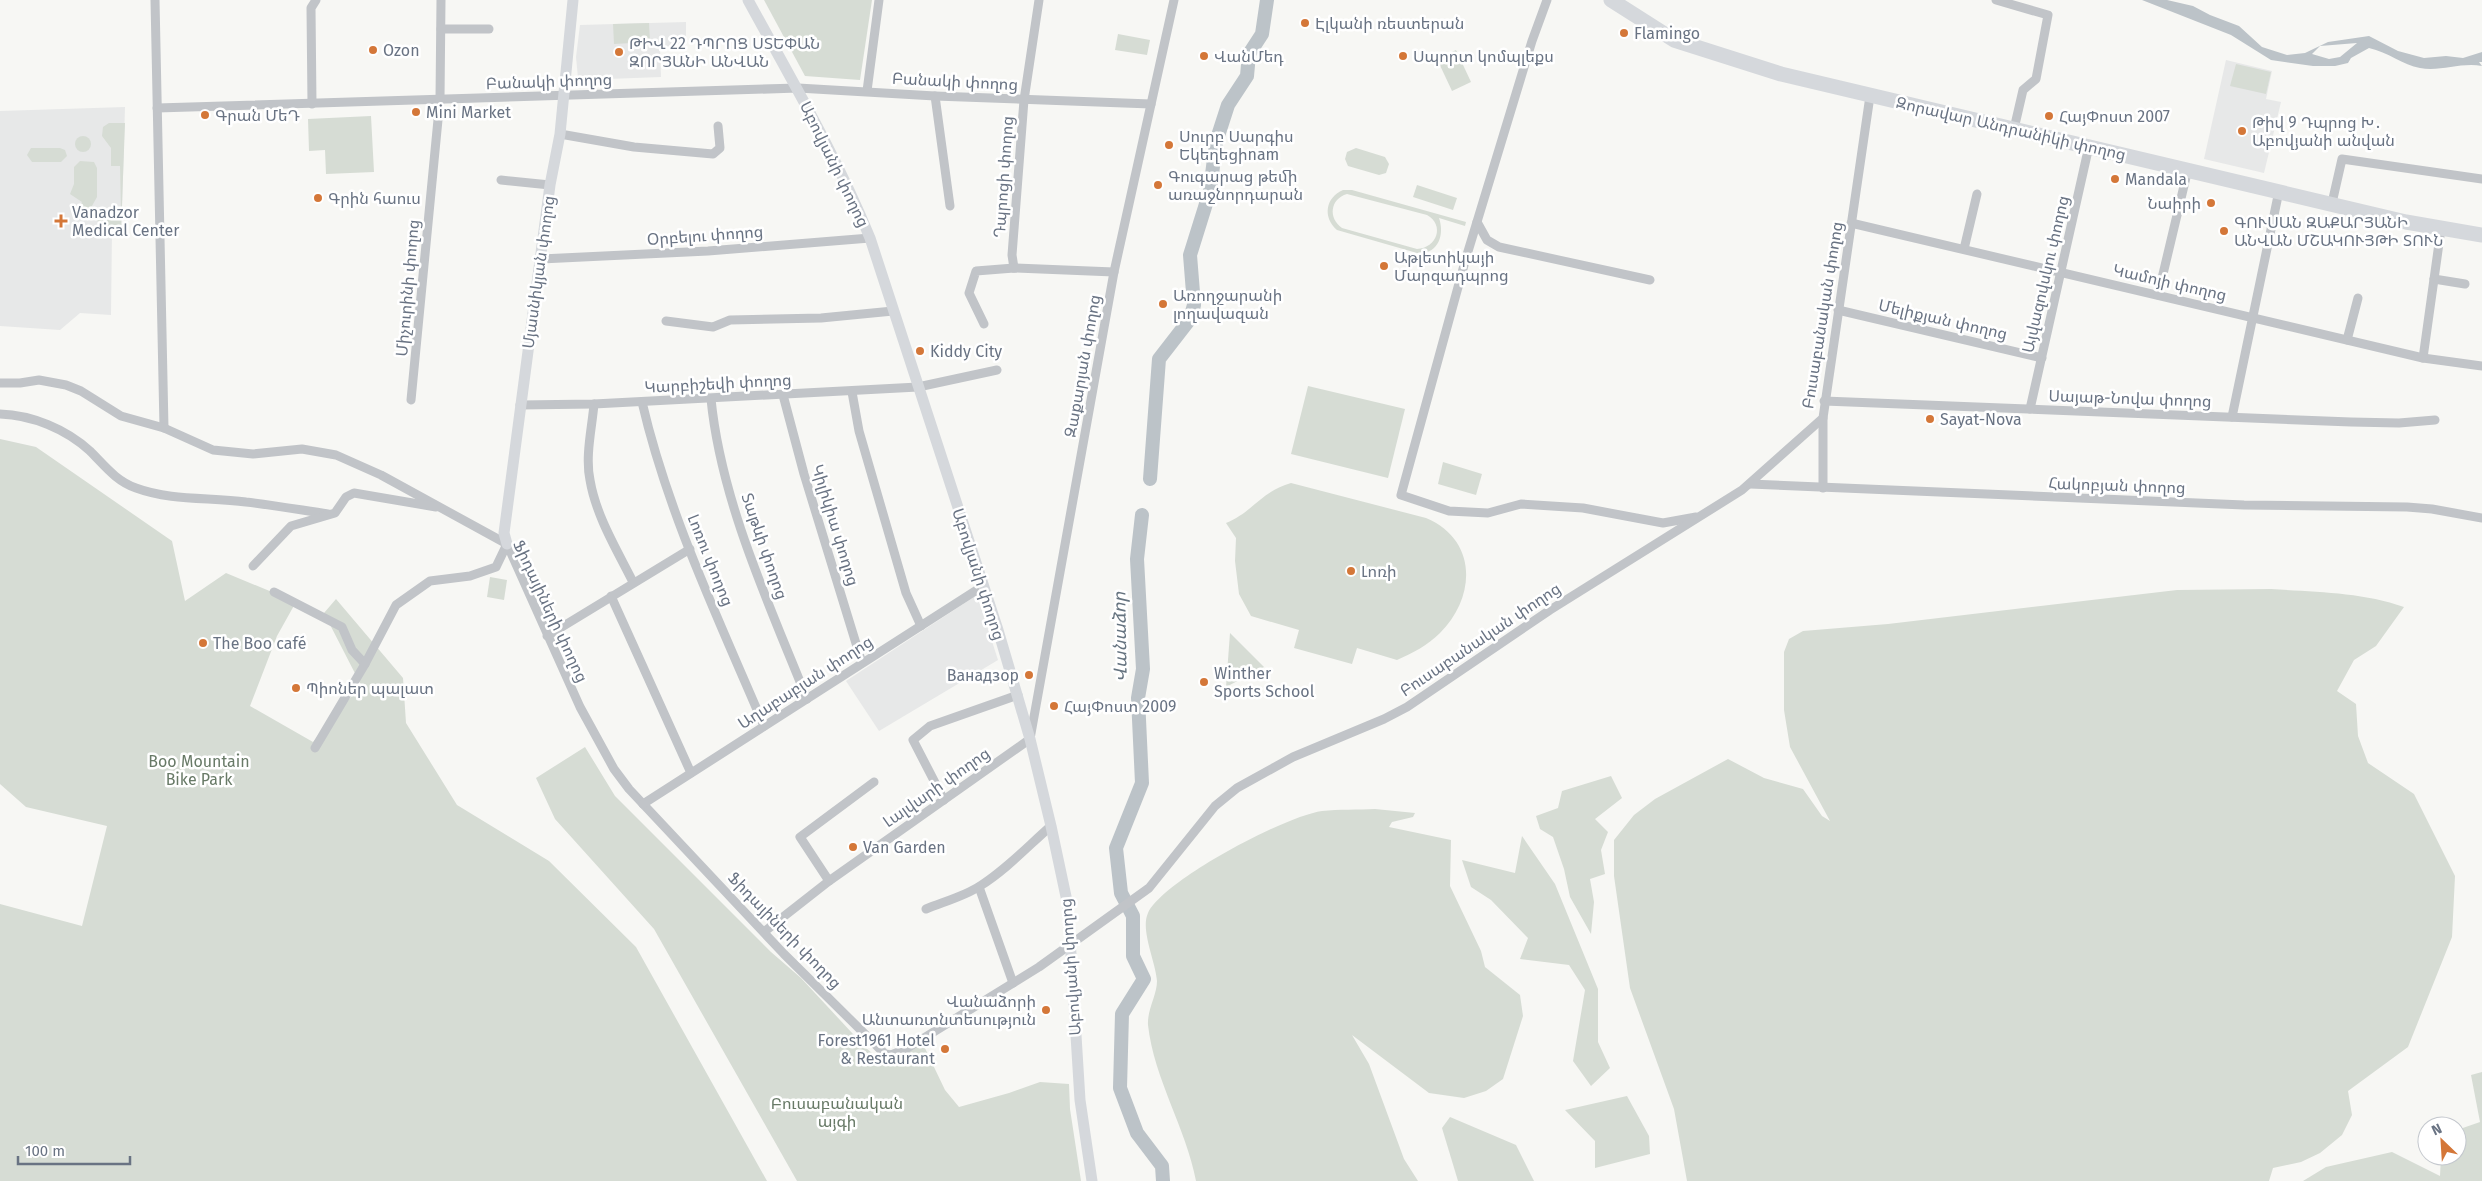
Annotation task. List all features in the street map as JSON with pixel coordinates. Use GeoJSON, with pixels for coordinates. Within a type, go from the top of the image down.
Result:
{"type":"FeatureCollection","features":[{"type":"Feature","properties":{"kind":"highway","name":"Զորավար Անդրանիկի փողոց"},"geometry":{"type":"LineString","coordinates":[[1611,0],[1674,40],[1694,48],[1781,74],[2441,229],[2482,235]]}},
{"type":"Feature","properties":{"kind":"street"},"geometry":{"type":"LineString","coordinates":[[155,0],[164,428]]}},
{"type":"Feature","properties":{"kind":"street"},"geometry":{"type":"LineString","coordinates":[[312,104],[311,8],[316,0]]}},
{"type":"Feature","properties":{"kind":"street","name":"Միչուրինի փողոց"},"geometry":{"type":"LineString","coordinates":[[411,400],[440,99],[441,0]]}},
{"type":"Feature","properties":{"kind":"street","name":"Մյասնիկյան փողոց"},"geometry":{"type":"LineString","coordinates":[[506,544],[504,534],[520,405],[550,185],[560,134],[573,0]]}},
{"type":"Feature","properties":{"kind":"street","name":"Աբովյանի փողոց"},"geometry":{"type":"LineString","coordinates":[[748,0],[798,88],[848,186],[870,238],[1018,696],[1051,826],[1068,906],[1080,1100],[1092,1181]]}},
{"type":"Feature","properties":{"kind":"street"},"geometry":{"type":"LineString","coordinates":[[867,91],[879,0]]}},
{"type":"Feature","properties":{"kind":"street","name":"Դպրոցի փողոց"},"geometry":{"type":"LineString","coordinates":[[1014,268],[1012,255],[1024,100],[1039,0]]}},
{"type":"Feature","properties":{"kind":"street","name":"Զաքարյան փողոց"},"geometry":{"type":"LineString","coordinates":[[1030,739],[1114,272],[1174,0]]}},
{"type":"Feature","properties":{"kind":"street"},"geometry":{"type":"LineString","coordinates":[[1547,0],[1532,41],[1478,222],[1401,495],[1449,511],[1488,513],[1521,504],[1583,508],[1663,523],[1700,517]]}},
{"type":"Feature","properties":{"kind":"street"},"geometry":{"type":"LineString","coordinates":[[1996,0],[2048,15],[2036,79],[2022,90],[2014,129]]}},
{"type":"Feature","properties":{"kind":"street"},"geometry":{"type":"LineString","coordinates":[[441,29],[488,29]]}},
{"type":"Feature","properties":{"kind":"street","name":"Բանակի փողոց"},"geometry":{"type":"LineString","coordinates":[[157,108],[798,88],[935,96],[1151,104]]}},
{"type":"Feature","properties":{"kind":"street"},"geometry":{"type":"LineString","coordinates":[[935,96],[950,206]]}},
{"type":"Feature","properties":{"kind":"street","name":"Բուսաբանական փողոց"},"geometry":{"type":"LineString","coordinates":[[885,1054],[891,1056],[906,1049],[1013,983],[1069,946],[1149,888],[1215,806],[1237,788],[1293,757],[1384,719],[1407,707],[1550,610],[1750,484],[1822,418],[1870,96]]}},
{"type":"Feature","properties":{"kind":"street"},"geometry":{"type":"LineString","coordinates":[[560,134],[634,147],[713,154],[720,148],[718,126]]}},
{"type":"Feature","properties":{"kind":"street","name":"Այվազովսկու փողոց"},"geometry":{"type":"LineString","coordinates":[[2030,409],[2089,146]]}},
{"type":"Feature","properties":{"kind":"street"},"geometry":{"type":"LineString","coordinates":[[2332,203],[2342,158],[2482,179]]}},
{"type":"Feature","properties":{"kind":"street"},"geometry":{"type":"LineString","coordinates":[[2158,295],[2188,169]]}},
{"type":"Feature","properties":{"kind":"street"},"geometry":{"type":"LineString","coordinates":[[501,180],[550,185]]}},
{"type":"Feature","properties":{"kind":"street"},"geometry":{"type":"LineString","coordinates":[[2232,417],[2279,191]]}},
{"type":"Feature","properties":{"kind":"street"},"geometry":{"type":"LineString","coordinates":[[1964,249],[1977,194]]}},
{"type":"Feature","properties":{"kind":"street"},"geometry":{"type":"LineString","coordinates":[[1478,222],[1487,240],[1499,247],[1650,280]]}},
{"type":"Feature","properties":{"kind":"street","name":"Կամոյի փողոց"},"geometry":{"type":"LineString","coordinates":[[1851,223],[2423,358],[2482,366]]}},
{"type":"Feature","properties":{"kind":"street"},"geometry":{"type":"LineString","coordinates":[[2423,358],[2441,229]]}},
{"type":"Feature","properties":{"kind":"street","name":"Օրբելու փողոց"},"geometry":{"type":"LineString","coordinates":[[541,259],[708,251],[870,238]]}},
{"type":"Feature","properties":{"kind":"street"},"geometry":{"type":"LineString","coordinates":[[984,324],[969,293],[976,270],[1014,268],[1114,272]]}},
{"type":"Feature","properties":{"kind":"street"},"geometry":{"type":"LineString","coordinates":[[2434,279],[2465,284]]}},
{"type":"Feature","properties":{"kind":"street"},"geometry":{"type":"LineString","coordinates":[[2347,340],[2358,298]]}},
{"type":"Feature","properties":{"kind":"street"},"geometry":{"type":"LineString","coordinates":[[666,321],[713,327],[730,320],[821,318],[893,310]]}},
{"type":"Feature","properties":{"kind":"street","name":"Մելիքյան փողոց"},"geometry":{"type":"LineString","coordinates":[[1838,310],[2042,358]]}},
{"type":"Feature","properties":{"kind":"street","name":"Կարբիշեվի փողոց"},"geometry":{"type":"LineString","coordinates":[[520,405],[594,404],[852,392],[918,387],[997,370]]}},
{"type":"Feature","properties":{"kind":"street","name":"Ֆիդայիների փողոց"},"geometry":{"type":"LineString","coordinates":[[0,383],[20,383],[39,380],[66,385],[121,416],[164,428],[213,450],[253,454],[302,449],[329,453],[381,475],[506,544],[547,636],[596,737],[614,769],[643,804],[764,932],[885,1054]]}},
{"type":"Feature","properties":{"kind":"street"},"geometry":{"type":"LineString","coordinates":[[852,392],[864,450],[906,593],[921,626]]}},
{"type":"Feature","properties":{"kind":"street","name":"Կիլիկիա փողոց"},"geometry":{"type":"LineString","coordinates":[[783,395],[804,474],[862,663]]}},
{"type":"Feature","properties":{"kind":"street","name":"Տաթևի փողոց"},"geometry":{"type":"LineString","coordinates":[[711,399],[714,432],[735,506],[806,699]]}},
{"type":"Feature","properties":{"kind":"street","name":"Սայաթ-Նովա փողոց"},"geometry":{"type":"LineString","coordinates":[[1824,401],[2399,424],[2435,420]]}},
{"type":"Feature","properties":{"kind":"street","name":"Լոռու փողոց"},"geometry":{"type":"LineString","coordinates":[[642,402],[658,463],[690,549],[764,726]]}},
{"type":"Feature","properties":{"kind":"street"},"geometry":{"type":"LineString","coordinates":[[594,404],[589,461],[590,480],[601,513],[633,582]]}},
{"type":"Feature","properties":{"kind":"street"},"geometry":{"type":"LineString","coordinates":[[0,414],[11,414],[46,423],[61,431],[89,450],[122,483],[139,490],[160,495],[245,502],[328,514]]}},
{"type":"Feature","properties":{"kind":"street"},"geometry":{"type":"LineString","coordinates":[[1822,418],[1823,488]]}},
{"type":"Feature","properties":{"kind":"street","name":"Հակոբյան փողոց"},"geometry":{"type":"LineString","coordinates":[[1750,484],[2244,505],[2407,507],[2432,509],[2482,518]]}},
{"type":"Feature","properties":{"kind":"street"},"geometry":{"type":"LineString","coordinates":[[253,566],[291,526],[335,513],[346,497],[354,493],[442,507]]}},
{"type":"Feature","properties":{"kind":"street"},"geometry":{"type":"LineString","coordinates":[[315,748],[365,664],[396,605],[430,581],[470,576],[496,568],[506,544]]}},
{"type":"Feature","properties":{"kind":"street"},"geometry":{"type":"LineString","coordinates":[[547,636],[690,549]]}},
{"type":"Feature","properties":{"kind":"street","name":"Աղաբաբյան փողոց"},"geometry":{"type":"LineString","coordinates":[[643,804],[983,586]]}},
{"type":"Feature","properties":{"kind":"street"},"geometry":{"type":"LineString","coordinates":[[274,592],[342,627],[352,650],[365,664]]}},
{"type":"Feature","properties":{"kind":"street"},"geometry":{"type":"LineString","coordinates":[[611,596],[691,773]]}},
{"type":"Feature","properties":{"kind":"street"},"geometry":{"type":"LineString","coordinates":[[944,800],[913,740],[930,726],[1018,696]]}},
{"type":"Feature","properties":{"kind":"street","name":"Լալվարի փողոց"},"geometry":{"type":"LineString","coordinates":[[764,932],[829,882],[1030,739]]}},
{"type":"Feature","properties":{"kind":"street"},"geometry":{"type":"LineString","coordinates":[[829,882],[800,837],[874,782]]}},
{"type":"Feature","properties":{"kind":"street"},"geometry":{"type":"LineString","coordinates":[[926,909],[979,887],[1010,864],[1021,851],[1051,826]]}},
{"type":"Feature","properties":{"kind":"street"},"geometry":{"type":"LineString","coordinates":[[979,887],[1013,983]]}},
{"type":"Feature","properties":{"kind":"shaded area"},"geometry":{"type":"Polygon","coordinates":[[[1265,0],[1271,0],[1266,32],[1261,37],[1260,30],[1265,0]]]}},
{"type":"Feature","properties":{"kind":"shaded area"},"geometry":{"type":"Polygon","coordinates":[[[2142,0],[2167,0],[2193,6],[2239,26],[2262,47],[2287,55],[2305,53],[2328,42],[2369,36],[2398,51],[2424,58],[2446,56],[2463,58],[2482,52],[2482,62],[2479,62],[2482,66],[2466,65],[2435,69],[2420,68],[2369,48],[2351,58],[2348,63],[2335,66],[2313,66],[2271,60],[2231,35],[2142,0]],[[2357,43],[2320,46],[2312,54],[2329,59],[2340,57],[2357,43]]]}},
{"type":"Feature","properties":{"kind":"shaded area","name":"ԹԻՎ 22 ԴՊՐՈՑ ՍՏԵՓԱՆ ԶՈՐՅԱՆԻ ԱՆՎԱՆ"},"geometry":{"type":"Polygon","coordinates":[[[686,22],[686,46],[660,47],[661,77],[581,80],[578,78],[576,57],[580,25],[686,22]]]}},
{"type":"Feature","properties":{"kind":"shaded area","name":"Թիվ 9 Դպրոց Խ․ Աբովյանի անվան"},"geometry":{"type":"Polygon","coordinates":[[[2226,60],[2272,71],[2266,99],[2281,102],[2264,173],[2204,159],[2226,60]]]}},
{"type":"Feature","properties":{"kind":"shaded area","name":"Vanadzor Medical Center"},"geometry":{"type":"Polygon","coordinates":[[[125,107],[121,231],[112,231],[111,315],[80,313],[60,330],[0,326],[0,111],[125,107]]]}},
{"type":"Feature","properties":{"kind":"shaded area"},"geometry":{"type":"Polygon","coordinates":[[[977,595],[998,660],[879,731],[846,681],[977,595]]]}},
{"type":"Feature","properties":{"kind":"green space"},"geometry":{"type":"Polygon","coordinates":[[[764,0],[872,0],[860,80],[805,76],[764,0]]]}},
{"type":"Feature","properties":{"kind":"green space"},"geometry":{"type":"Polygon","coordinates":[[[649,23],[650,42],[614,44],[613,24],[649,23]]]}},
{"type":"Feature","properties":{"kind":"green space"},"geometry":{"type":"Polygon","coordinates":[[[1118,34],[1150,40],[1147,55],[1115,50],[1118,34]]]}},
{"type":"Feature","properties":{"kind":"green space"},"geometry":{"type":"Polygon","coordinates":[[[1456,50],[1471,82],[1452,91],[1437,59],[1456,50]]]}},
{"type":"Feature","properties":{"kind":"green space"},"geometry":{"type":"Polygon","coordinates":[[[2236,64],[2271,72],[2266,94],[2230,86],[2236,64]]]}},
{"type":"Feature","properties":{"kind":"green space"},"geometry":{"type":"Polygon","coordinates":[[[371,116],[374,172],[326,174],[325,150],[309,151],[308,119],[371,116]]]}},
{"type":"Feature","properties":{"kind":"green space"},"geometry":{"type":"Polygon","coordinates":[[[109,123],[125,123],[121,231],[110,230],[96,220],[101,213],[121,212],[120,166],[111,166],[111,148],[102,136],[103,127],[109,123]]]}},
{"type":"Feature","properties":{"kind":"green space"},"geometry":{"type":"Polygon","coordinates":[[[83,136],[91,144],[83,152],[75,144],[83,136]]]}},
{"type":"Feature","properties":{"kind":"green space"},"geometry":{"type":"Polygon","coordinates":[[[31,148],[60,148],[65,150],[67,156],[61,162],[32,162],[27,155],[31,148]]]}},
{"type":"Feature","properties":{"kind":"green space"},"geometry":{"type":"Polygon","coordinates":[[[1356,148],[1385,157],[1389,164],[1386,173],[1379,175],[1348,166],[1345,159],[1347,152],[1356,148]]]}},
{"type":"Feature","properties":{"kind":"green space"},"geometry":{"type":"Polygon","coordinates":[[[80,161],[94,162],[97,168],[97,197],[88,213],[79,207],[82,202],[70,194],[74,184],[74,167],[80,161]]]}},
{"type":"Feature","properties":{"kind":"green space"},"geometry":{"type":"Polygon","coordinates":[[[1417,185],[1457,198],[1453,210],[1413,197],[1417,185]]]}},
{"type":"Feature","properties":{"kind":"green space"},"geometry":{"type":"Polygon","coordinates":[[[1343,190],[1352,190],[1466,222],[1465,226],[1439,218],[1441,231],[1438,243],[1430,251],[1417,253],[1337,230],[1329,219],[1328,208],[1337,193],[1343,190]],[[1347,194],[1337,200],[1333,209],[1334,219],[1342,228],[1417,249],[1430,245],[1436,235],[1436,224],[1427,215],[1347,194]]]}},
{"type":"Feature","properties":{"kind":"green space"},"geometry":{"type":"Polygon","coordinates":[[[1308,386],[1405,409],[1388,478],[1291,454],[1308,386]]]}},
{"type":"Feature","properties":{"kind":"green space","name":"Boo Mountain Bike Park"},"geometry":{"type":"Polygon","coordinates":[[[0,439],[36,447],[172,541],[185,601],[226,573],[296,602],[277,636],[250,706],[313,742],[361,685],[324,613],[336,599],[403,678],[406,723],[457,805],[549,861],[636,947],[767,1181],[0,1181],[0,904],[82,926],[107,826],[26,807],[0,784],[0,439]]]}},
{"type":"Feature","properties":{"kind":"green space"},"geometry":{"type":"Polygon","coordinates":[[[1443,462],[1482,474],[1476,495],[1438,484],[1443,462]]]}},
{"type":"Feature","properties":{"kind":"green space","name":"Լոռի"},"geometry":{"type":"Polygon","coordinates":[[[1291,483],[1426,518],[1443,528],[1455,540],[1463,555],[1466,570],[1465,587],[1452,619],[1440,633],[1409,655],[1397,660],[1357,648],[1352,664],[1294,648],[1299,630],[1251,616],[1239,594],[1235,561],[1236,538],[1226,523],[1272,491],[1291,483]]]}},
{"type":"Feature","properties":{"kind":"green space"},"geometry":{"type":"Polygon","coordinates":[[[490,577],[507,580],[504,600],[487,597],[490,577]]]}},
{"type":"Feature","properties":{"kind":"green space"},"geometry":{"type":"Polygon","coordinates":[[[2271,589],[2322,592],[2372,598],[2404,607],[2376,646],[2354,660],[2337,691],[2356,704],[2358,736],[2368,763],[2414,794],[2455,876],[2452,937],[2408,1047],[2348,1091],[2352,1115],[2342,1135],[2320,1153],[2301,1162],[2273,1168],[2269,1181],[1687,1181],[1674,1109],[1630,988],[1614,876],[1614,840],[1634,815],[1655,799],[1728,759],[1764,778],[1803,789],[1822,816],[1830,821],[1790,747],[1784,710],[1784,652],[1789,639],[1803,631],[1888,624],[2177,590],[2271,589]]]}},
{"type":"Feature","properties":{"kind":"green space"},"geometry":{"type":"Polygon","coordinates":[[[1230,633],[1264,667],[1226,687],[1230,633]]]}},
{"type":"Feature","properties":{"kind":"green space","name":"Բուսաբանական այգի"},"geometry":{"type":"Polygon","coordinates":[[[585,747],[615,796],[771,952],[801,978],[866,1048],[879,1059],[886,1060],[902,1056],[923,1044],[945,1090],[959,1107],[1040,1082],[1069,1084],[1070,1109],[1081,1181],[797,1181],[654,929],[555,819],[536,778],[585,747]]]}},
{"type":"Feature","properties":{"kind":"green space"},"geometry":{"type":"Polygon","coordinates":[[[1611,776],[1622,798],[1595,819],[1608,832],[1601,850],[1605,874],[1590,879],[1594,902],[1591,934],[1570,897],[1564,869],[1553,837],[1540,829],[1536,816],[1558,808],[1562,791],[1611,776]]]}},
{"type":"Feature","properties":{"kind":"green space"},"geometry":{"type":"Polygon","coordinates":[[[1375,809],[1415,813],[1413,817],[1392,822],[1389,827],[1451,840],[1450,886],[1481,951],[1485,967],[1520,995],[1523,1016],[1503,1079],[1486,1091],[1464,1098],[1429,1093],[1352,1035],[1369,1064],[1404,1159],[1418,1181],[1196,1181],[1185,1142],[1163,1084],[1151,1045],[1148,1019],[1157,981],[1147,937],[1146,920],[1148,913],[1159,899],[1200,868],[1281,824],[1322,811],[1375,809]]]}},
{"type":"Feature","properties":{"kind":"green space"},"geometry":{"type":"Polygon","coordinates":[[[1522,836],[1555,884],[1598,989],[1598,1042],[1610,1068],[1591,1086],[1573,1061],[1585,990],[1569,965],[1520,959],[1528,938],[1491,900],[1471,887],[1462,860],[1515,873],[1522,836]]]}},
{"type":"Feature","properties":{"kind":"green space"},"geometry":{"type":"Polygon","coordinates":[[[2482,1072],[2482,1181],[2303,1181],[2326,1167],[2392,1152],[2440,1176],[2440,1166],[2467,1166],[2467,1127],[2480,1122],[2471,1075],[2482,1072]]]}},
{"type":"Feature","properties":{"kind":"green space"},"geometry":{"type":"Polygon","coordinates":[[[1627,1096],[1649,1136],[1650,1154],[1595,1168],[1595,1141],[1565,1110],[1627,1096]]]}},
{"type":"Feature","properties":{"kind":"green space"},"geometry":{"type":"Polygon","coordinates":[[[1450,1117],[1516,1145],[1534,1181],[1458,1181],[1442,1128],[1450,1117]]]}},
{"type":"Feature","properties":{"kind":"waterway","name":"Վանաձոր"},"geometry":{"type":"LineString","coordinates":[[1150,479],[1159,359],[1190,319],[1194,305],[1190,255],[1210,191],[1216,142],[1228,105],[1247,76],[1249,54],[1262,34],[1267,0]]}},
{"type":"Feature","properties":{"kind":"waterway","name":"Վանաձոր"},"geometry":{"type":"LineString","coordinates":[[1142,515],[1137,559],[1143,669],[1138,698],[1142,783],[1116,848],[1121,893],[1133,916],[1133,956],[1144,979],[1122,1014],[1120,1088],[1137,1133],[1162,1166],[1163,1181]]}},
{"type":"Feature","properties":{"kind":"place","name":"Էլկանի ռեստերան"},"geometry":{"type":"Point","coordinates":[1305,23]}},
{"type":"Feature","properties":{"kind":"place","name":"Flamingo"},"geometry":{"type":"Point","coordinates":[1624,33]}},
{"type":"Feature","properties":{"kind":"place","name":"Ozon"},"geometry":{"type":"Point","coordinates":[373,50]}},
{"type":"Feature","properties":{"kind":"place","name":"ԹԻՎ 22 ԴՊՐՈՑ ՍՏԵՓԱՆ ԶՈՐՅԱՆԻ ԱՆՎԱՆ"},"geometry":{"type":"Point","coordinates":[619,52]}},
{"type":"Feature","properties":{"kind":"place","name":"ՎանՄեդ"},"geometry":{"type":"Point","coordinates":[1204,56]}},
{"type":"Feature","properties":{"kind":"place","name":"Սպորտ կոմպլեքս"},"geometry":{"type":"Point","coordinates":[1403,56]}},
{"type":"Feature","properties":{"kind":"place","name":"Mini Market"},"geometry":{"type":"Point","coordinates":[416,112]}},
{"type":"Feature","properties":{"kind":"place","name":"Գրան ՄեԴ"},"geometry":{"type":"Point","coordinates":[205,115]}},
{"type":"Feature","properties":{"kind":"place","name":"ՀայՓոստ 2007"},"geometry":{"type":"Point","coordinates":[2049,116]}},
{"type":"Feature","properties":{"kind":"place","name":"Թիվ 9 Դպրոց Խ․ Աբովյանի անվան"},"geometry":{"type":"Point","coordinates":[2242,131]}},
{"type":"Feature","properties":{"kind":"place","name":"Սուրբ Սարգիս Եկեղեցիnam"},"geometry":{"type":"Point","coordinates":[1169,145]}},
{"type":"Feature","properties":{"kind":"place","name":"Mandala"},"geometry":{"type":"Point","coordinates":[2115,179]}},
{"type":"Feature","properties":{"kind":"place","name":"Գուգարաց թեմի առաջնորդարան"},"geometry":{"type":"Point","coordinates":[1158,185]}},
{"type":"Feature","properties":{"kind":"place","name":"Գրին հաուս"},"geometry":{"type":"Point","coordinates":[318,198]}},
{"type":"Feature","properties":{"kind":"place","name":"Նաիրի"},"geometry":{"type":"Point","coordinates":[2211,203]}},
{"type":"Feature","properties":{"kind":"place","name":"Vanadzor Medical Center"},"geometry":{"type":"Point","coordinates":[61,221]}},
{"type":"Feature","properties":{"kind":"place","name":"ԳՈՒՍԱՆ ԶԱՔԱՐՅԱՆԻ ԱՆՎԱՆ ՄՇԱԿՈՒՅԹԻ ՏՈՒՆ"},"geometry":{"type":"Point","coordinates":[2224,231]}},
{"type":"Feature","properties":{"kind":"place","name":"Աթլետիկայի Մարզադպրոց"},"geometry":{"type":"Point","coordinates":[1384,266]}},
{"type":"Feature","properties":{"kind":"place","name":"Առողջարանի լողավազան"},"geometry":{"type":"Point","coordinates":[1163,304]}},
{"type":"Feature","properties":{"kind":"place","name":"Kiddy City"},"geometry":{"type":"Point","coordinates":[920,351]}},
{"type":"Feature","properties":{"kind":"place","name":"Sayat-Nova"},"geometry":{"type":"Point","coordinates":[1930,419]}},
{"type":"Feature","properties":{"kind":"place","name":"Լոռի"},"geometry":{"type":"Point","coordinates":[1351,571]}},
{"type":"Feature","properties":{"kind":"place","name":"The Boo café"},"geometry":{"type":"Point","coordinates":[203,643]}},
{"type":"Feature","properties":{"kind":"place","name":"Ванадзор"},"geometry":{"type":"Point","coordinates":[1029,675]}},
{"type":"Feature","properties":{"kind":"place","name":"Winther Sports School"},"geometry":{"type":"Point","coordinates":[1204,682]}},
{"type":"Feature","properties":{"kind":"place","name":"Պիոներ պալատ"},"geometry":{"type":"Point","coordinates":[296,688]}},
{"type":"Feature","properties":{"kind":"place","name":"ՀայՓոստ 2009"},"geometry":{"type":"Point","coordinates":[1054,706]}},
{"type":"Feature","properties":{"kind":"place","name":"Van Garden"},"geometry":{"type":"Point","coordinates":[853,847]}},
{"type":"Feature","properties":{"kind":"place","name":"Վանաձորի Անտառտնտեսություն"},"geometry":{"type":"Point","coordinates":[1046,1010]}},
{"type":"Feature","properties":{"kind":"place","name":"Forest1961 Hotel & Restaurant"},"geometry":{"type":"Point","coordinates":[945,1049]}}]}
